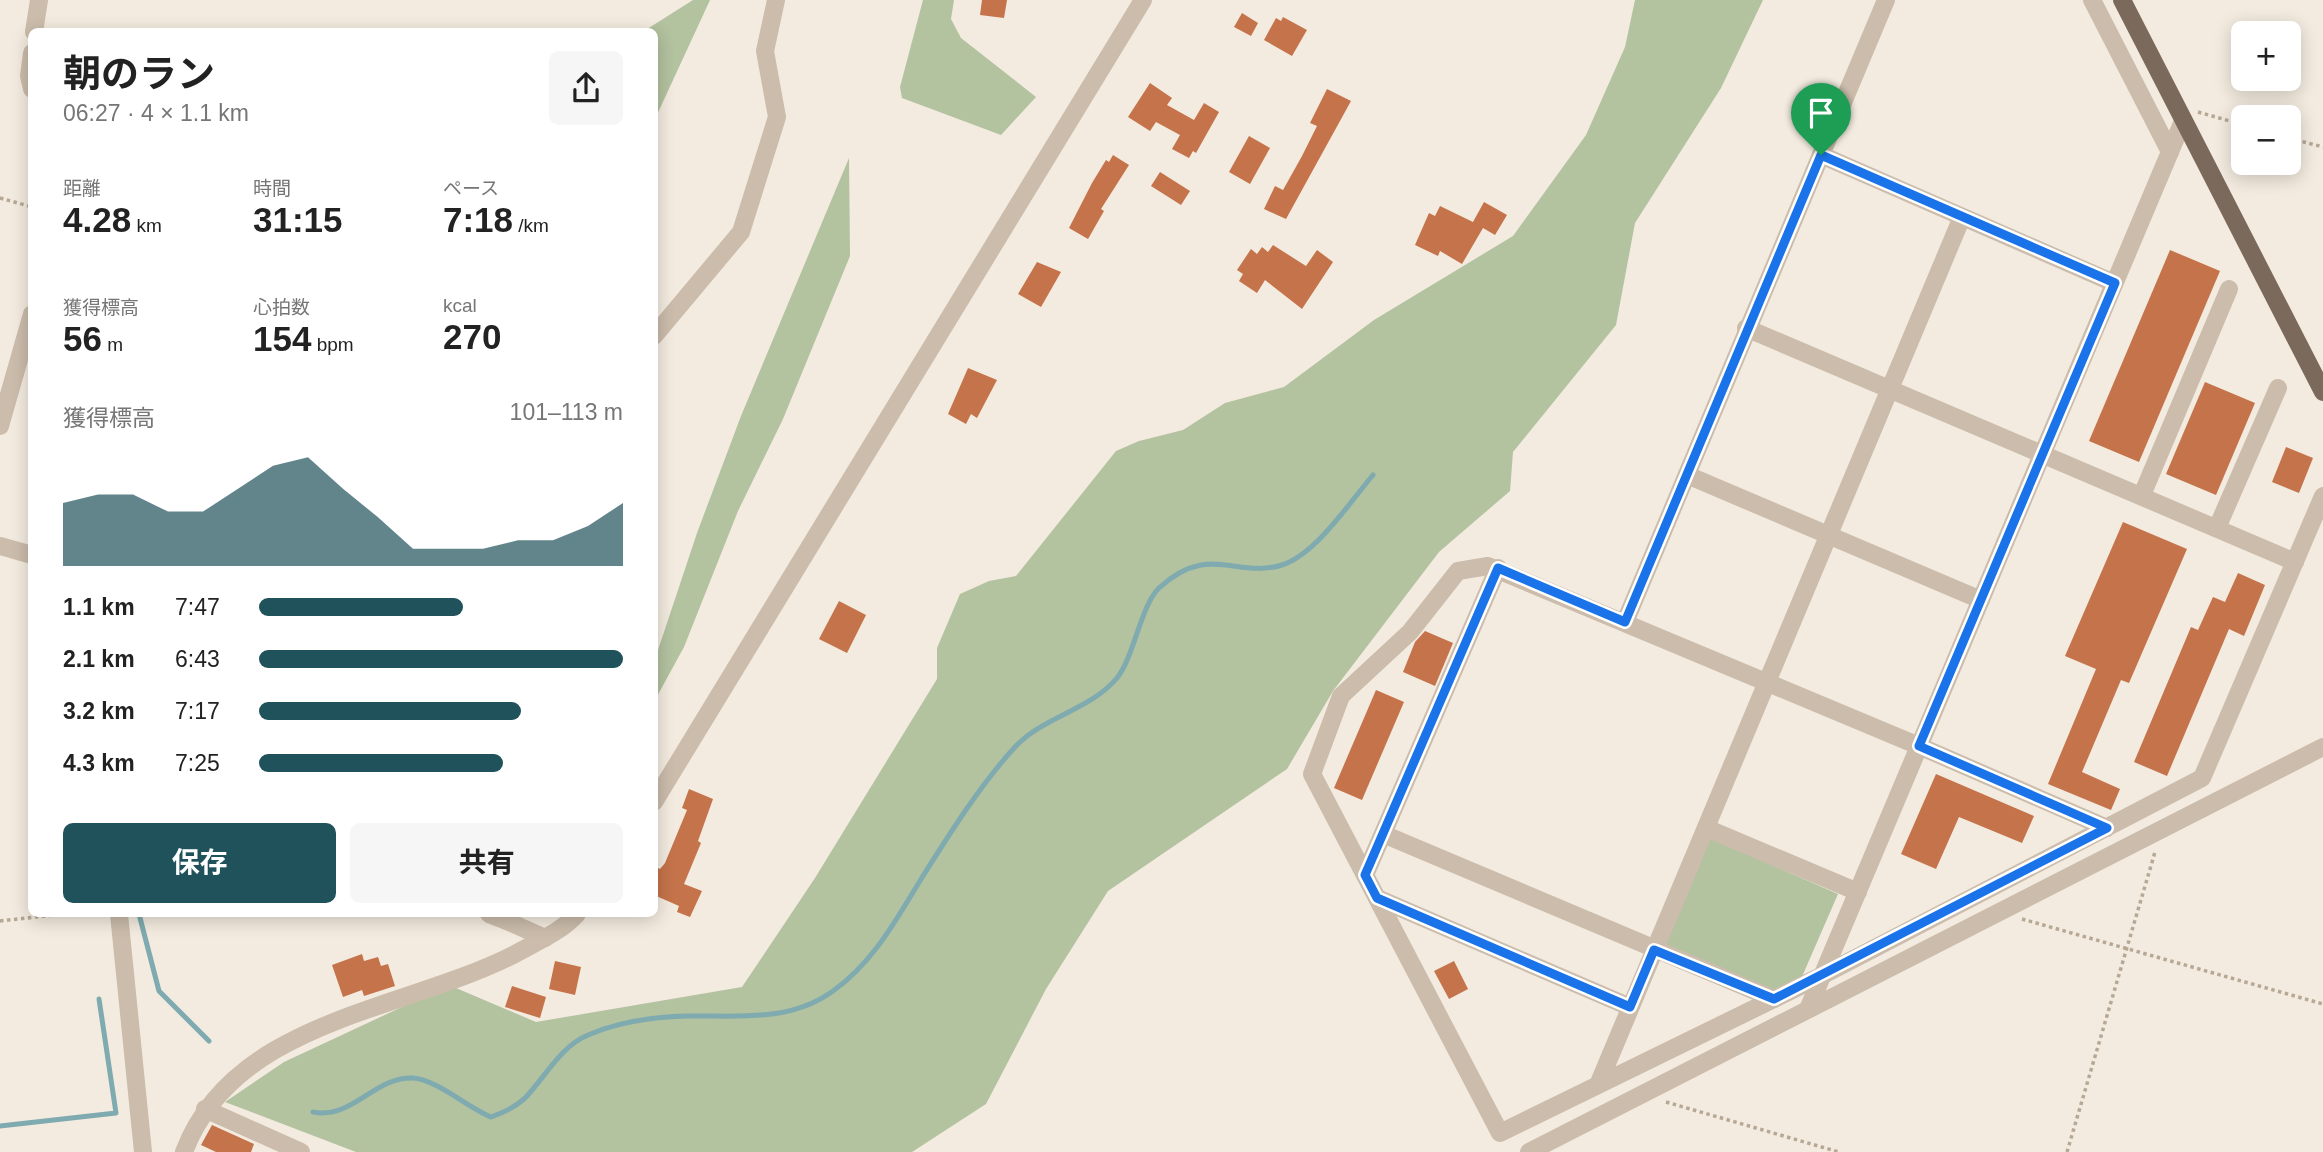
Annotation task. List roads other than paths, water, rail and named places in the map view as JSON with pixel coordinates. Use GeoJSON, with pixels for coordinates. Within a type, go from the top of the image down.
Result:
{"type":"FeatureCollection","features":[{"type":"Feature","properties":{"kind":"main road"},"geometry":{"type":"LineString","coordinates":[[2122,0],[2323,392]]}},
{"type":"Feature","properties":{"kind":"street"},"geometry":{"type":"LineString","coordinates":[[35,28],[39,0]]}},
{"type":"Feature","properties":{"kind":"street"},"geometry":{"type":"LineString","coordinates":[[658,331],[741,232],[777,117],[765,51],[776,0]]}},
{"type":"Feature","properties":{"kind":"street"},"geometry":{"type":"LineString","coordinates":[[658,795],[1143,0]]}},
{"type":"Feature","properties":{"kind":"street"},"geometry":{"type":"LineString","coordinates":[[1625,622],[1746,328],[1886,0]]}},
{"type":"Feature","properties":{"kind":"street"},"geometry":{"type":"LineString","coordinates":[[2092,0],[2170,152]]}},
{"type":"Feature","properties":{"kind":"street"},"geometry":{"type":"LineString","coordinates":[[1809,1007],[2170,152],[2180,113]]}},
{"type":"Feature","properties":{"kind":"street"},"geometry":{"type":"LineString","coordinates":[[1821,155],[2115,283]]}},
{"type":"Feature","properties":{"kind":"street"},"geometry":{"type":"LineString","coordinates":[[1598,1085],[1962,216]]}},
{"type":"Feature","properties":{"kind":"street"},"geometry":{"type":"LineString","coordinates":[[2142,495],[2228,289]]}},
{"type":"Feature","properties":{"kind":"street"},"geometry":{"type":"LineString","coordinates":[[0,426],[28,328]]}},
{"type":"Feature","properties":{"kind":"street"},"geometry":{"type":"LineString","coordinates":[[1746,328],[2043,452],[2295,562]]}},
{"type":"Feature","properties":{"kind":"street"},"geometry":{"type":"LineString","coordinates":[[2217,528],[2278,388]]}},
{"type":"Feature","properties":{"kind":"street"},"geometry":{"type":"LineString","coordinates":[[1686,475],[1981,600]]}},
{"type":"Feature","properties":{"kind":"street"},"geometry":{"type":"LineString","coordinates":[[2107,828],[1498,568],[1473,566],[1458,571],[1410,632],[1341,696],[1312,774],[1500,1132],[1823,975],[2202,779],[2323,496]]}},
{"type":"Feature","properties":{"kind":"street"},"geometry":{"type":"LineString","coordinates":[[0,546],[28,554]]}},
{"type":"Feature","properties":{"kind":"street"},"geometry":{"type":"LineString","coordinates":[[1365,875],[1498,568]]}},
{"type":"Feature","properties":{"kind":"street"},"geometry":{"type":"LineString","coordinates":[[1529,1152],[2323,747]]}},
{"type":"Feature","properties":{"kind":"street"},"geometry":{"type":"LineString","coordinates":[[1706,828],[1858,892]]}},
{"type":"Feature","properties":{"kind":"street"},"geometry":{"type":"LineString","coordinates":[[1383,834],[1774,999]]}},
{"type":"Feature","properties":{"kind":"street"},"geometry":{"type":"LineString","coordinates":[[1377,898],[1630,1007]]}},
{"type":"Feature","properties":{"kind":"street"},"geometry":{"type":"LineString","coordinates":[[119,917],[135,1051],[143,1152]]}},
{"type":"Feature","properties":{"kind":"street"},"geometry":{"type":"LineString","coordinates":[[507,917],[545,938]]}},
{"type":"Feature","properties":{"kind":"street"},"geometry":{"type":"LineString","coordinates":[[184,1152],[195,1124],[205,1109],[252,1063],[292,1038],[485,969],[545,938],[573,917]]}},
{"type":"Feature","properties":{"kind":"street"},"geometry":{"type":"LineString","coordinates":[[205,1109],[301,1152]]}},
{"type":"Feature","properties":{"kind":"waterway"},"geometry":{"type":"LineString","coordinates":[[313,1112],[340,1110],[387,1084],[399,1079],[413,1078],[442,1088],[491,1117],[522,1101],[570,1047],[599,1030],[661,1018],[781,1013],[816,1001],[833,991],[873,953],[966,809],[1015,747],[1039,728],[1093,698],[1117,678],[1147,606],[1159,588],[1177,574],[1193,567],[1222,564],[1266,568],[1295,559],[1320,539],[1373,475]]}},
{"type":"Feature","properties":{"kind":"waterway"},"geometry":{"type":"LineString","coordinates":[[140,917],[159,991],[209,1041]]}},
{"type":"Feature","properties":{"kind":"waterway"},"geometry":{"type":"LineString","coordinates":[[0,1126],[116,1113],[99,999]]}}]}
